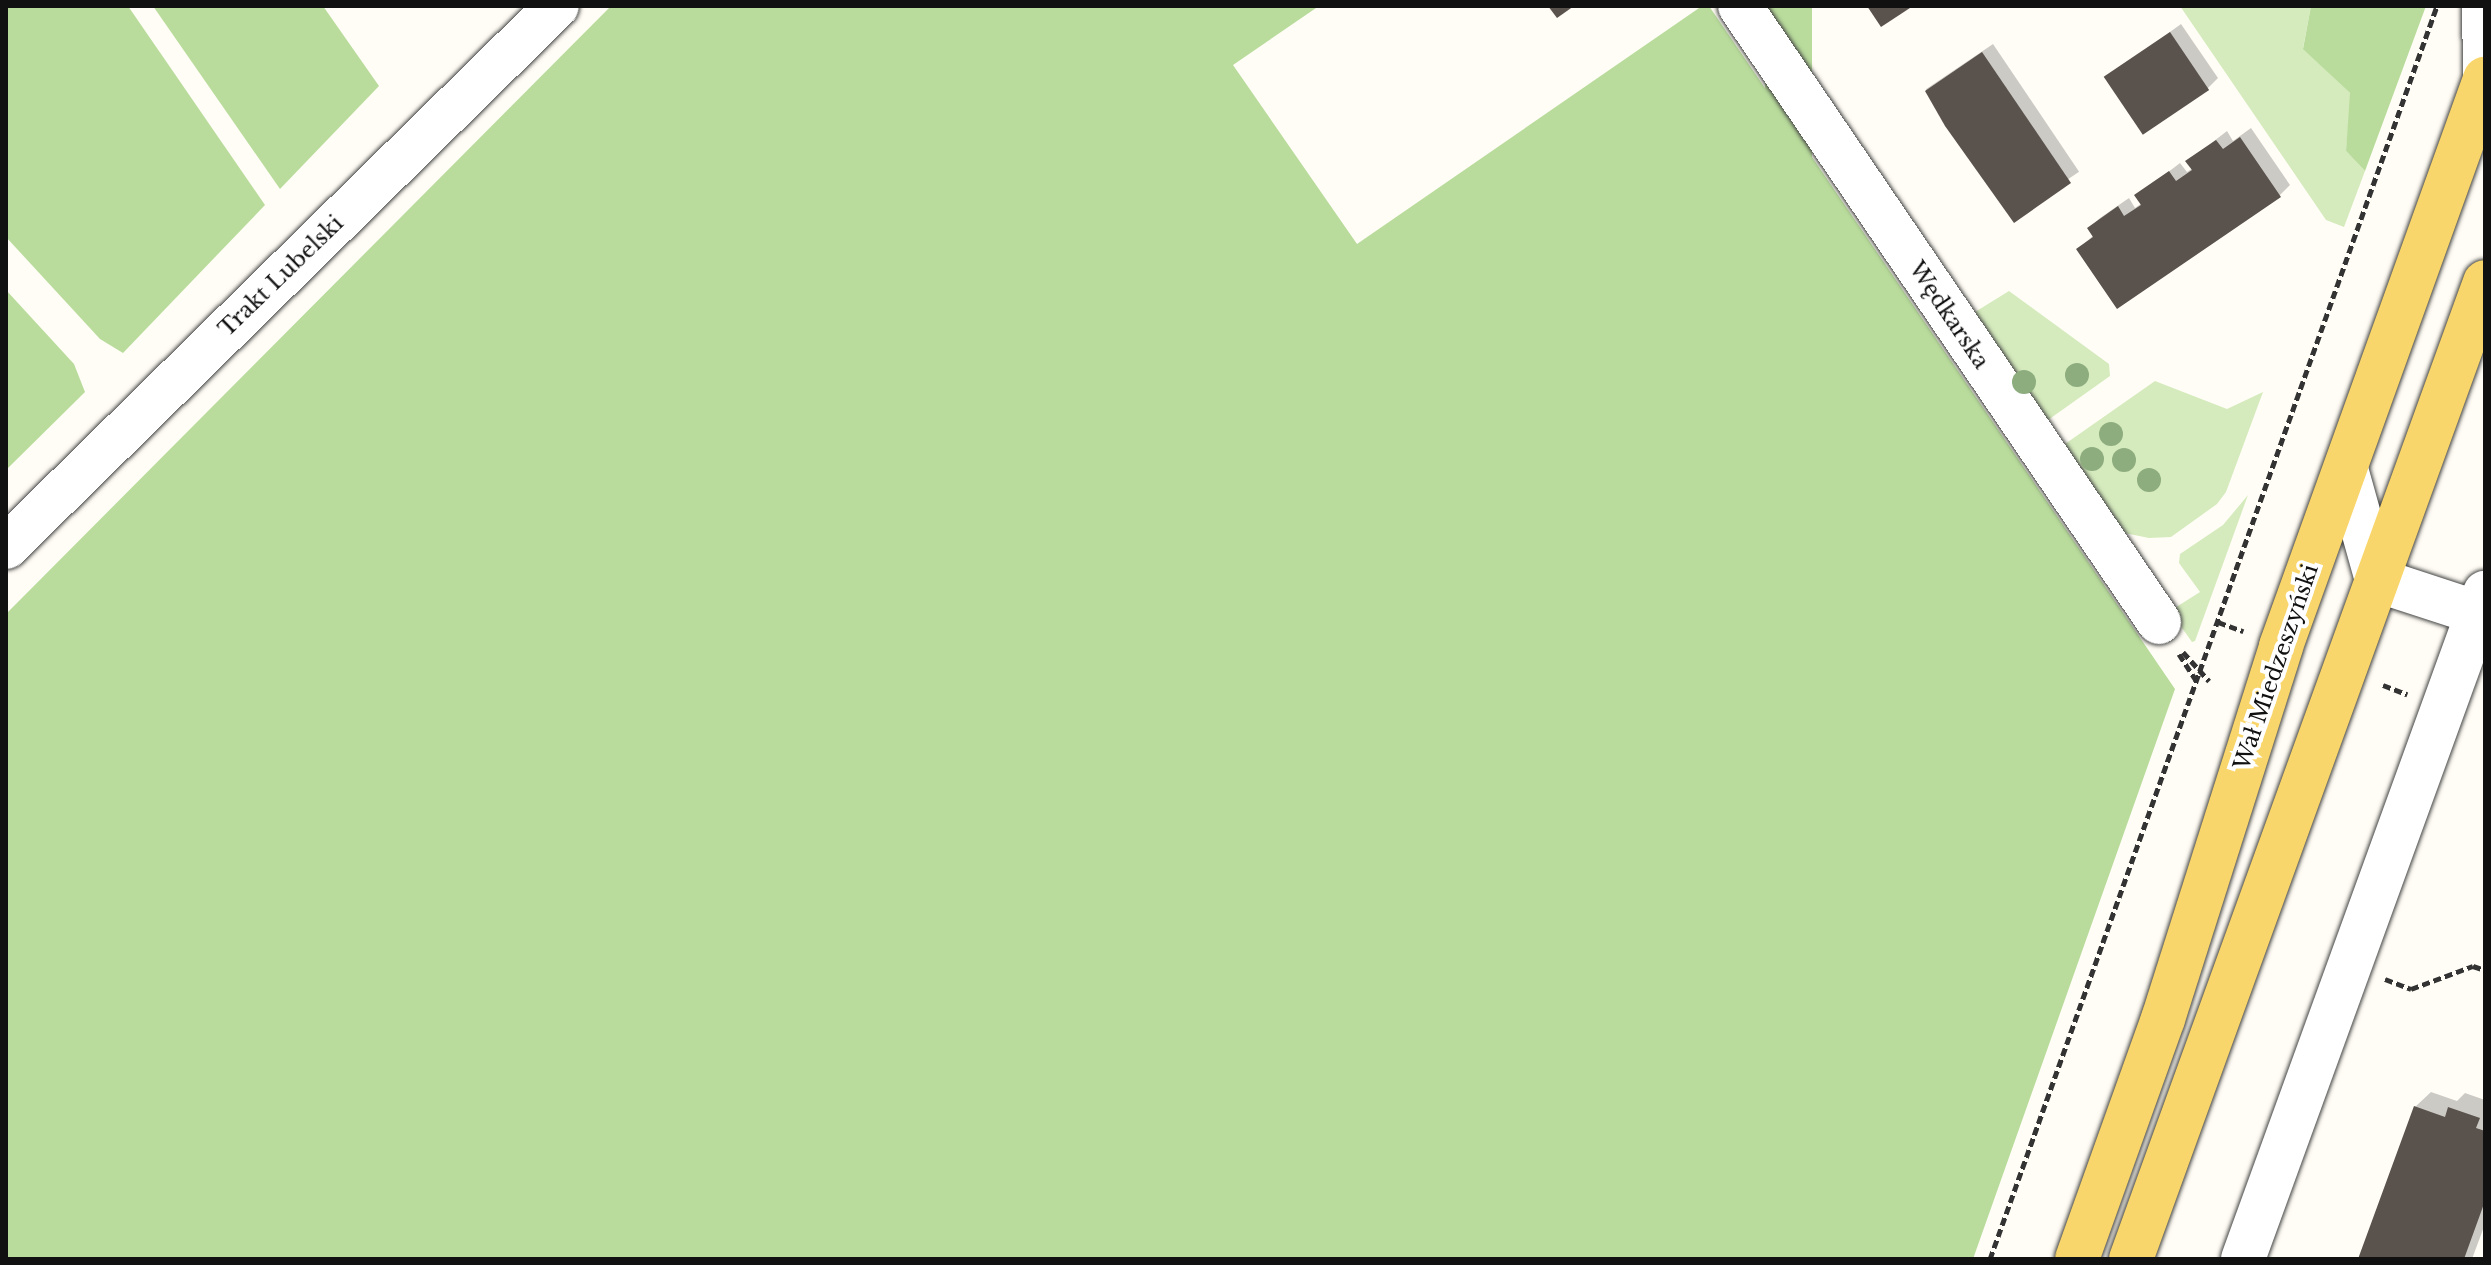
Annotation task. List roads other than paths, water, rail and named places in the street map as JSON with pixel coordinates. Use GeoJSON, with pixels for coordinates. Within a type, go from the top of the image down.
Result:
{"type":"FeatureCollection","features":[{"type":"Feature","properties":{"kind":"main road","name":"Wał Miedzeszyński"},"geometry":{"type":"LineString","coordinates":[[2077,1259],[2163,1019],[2259,709],[2485,76]]}},
{"type":"Feature","properties":{"kind":"main road"},"geometry":{"type":"LineString","coordinates":[[2131,1259],[2485,282]]}},
{"type":"Feature","properties":{"kind":"street","name":"Trakt Lubelski"},"geometry":{"type":"LineString","coordinates":[[6,547],[557,6]]}},
{"type":"Feature","properties":{"kind":"street","name":"Wędkarska"},"geometry":{"type":"LineString","coordinates":[[1740,6],[2159,622]]}},
{"type":"Feature","properties":{"kind":"street"},"geometry":{"type":"LineString","coordinates":[[2484,6],[2485,76]]}},
{"type":"Feature","properties":{"kind":"street"},"geometry":{"type":"LineString","coordinates":[[2243,1259],[2481,603],[2377,580],[2346,469]]}}]}
